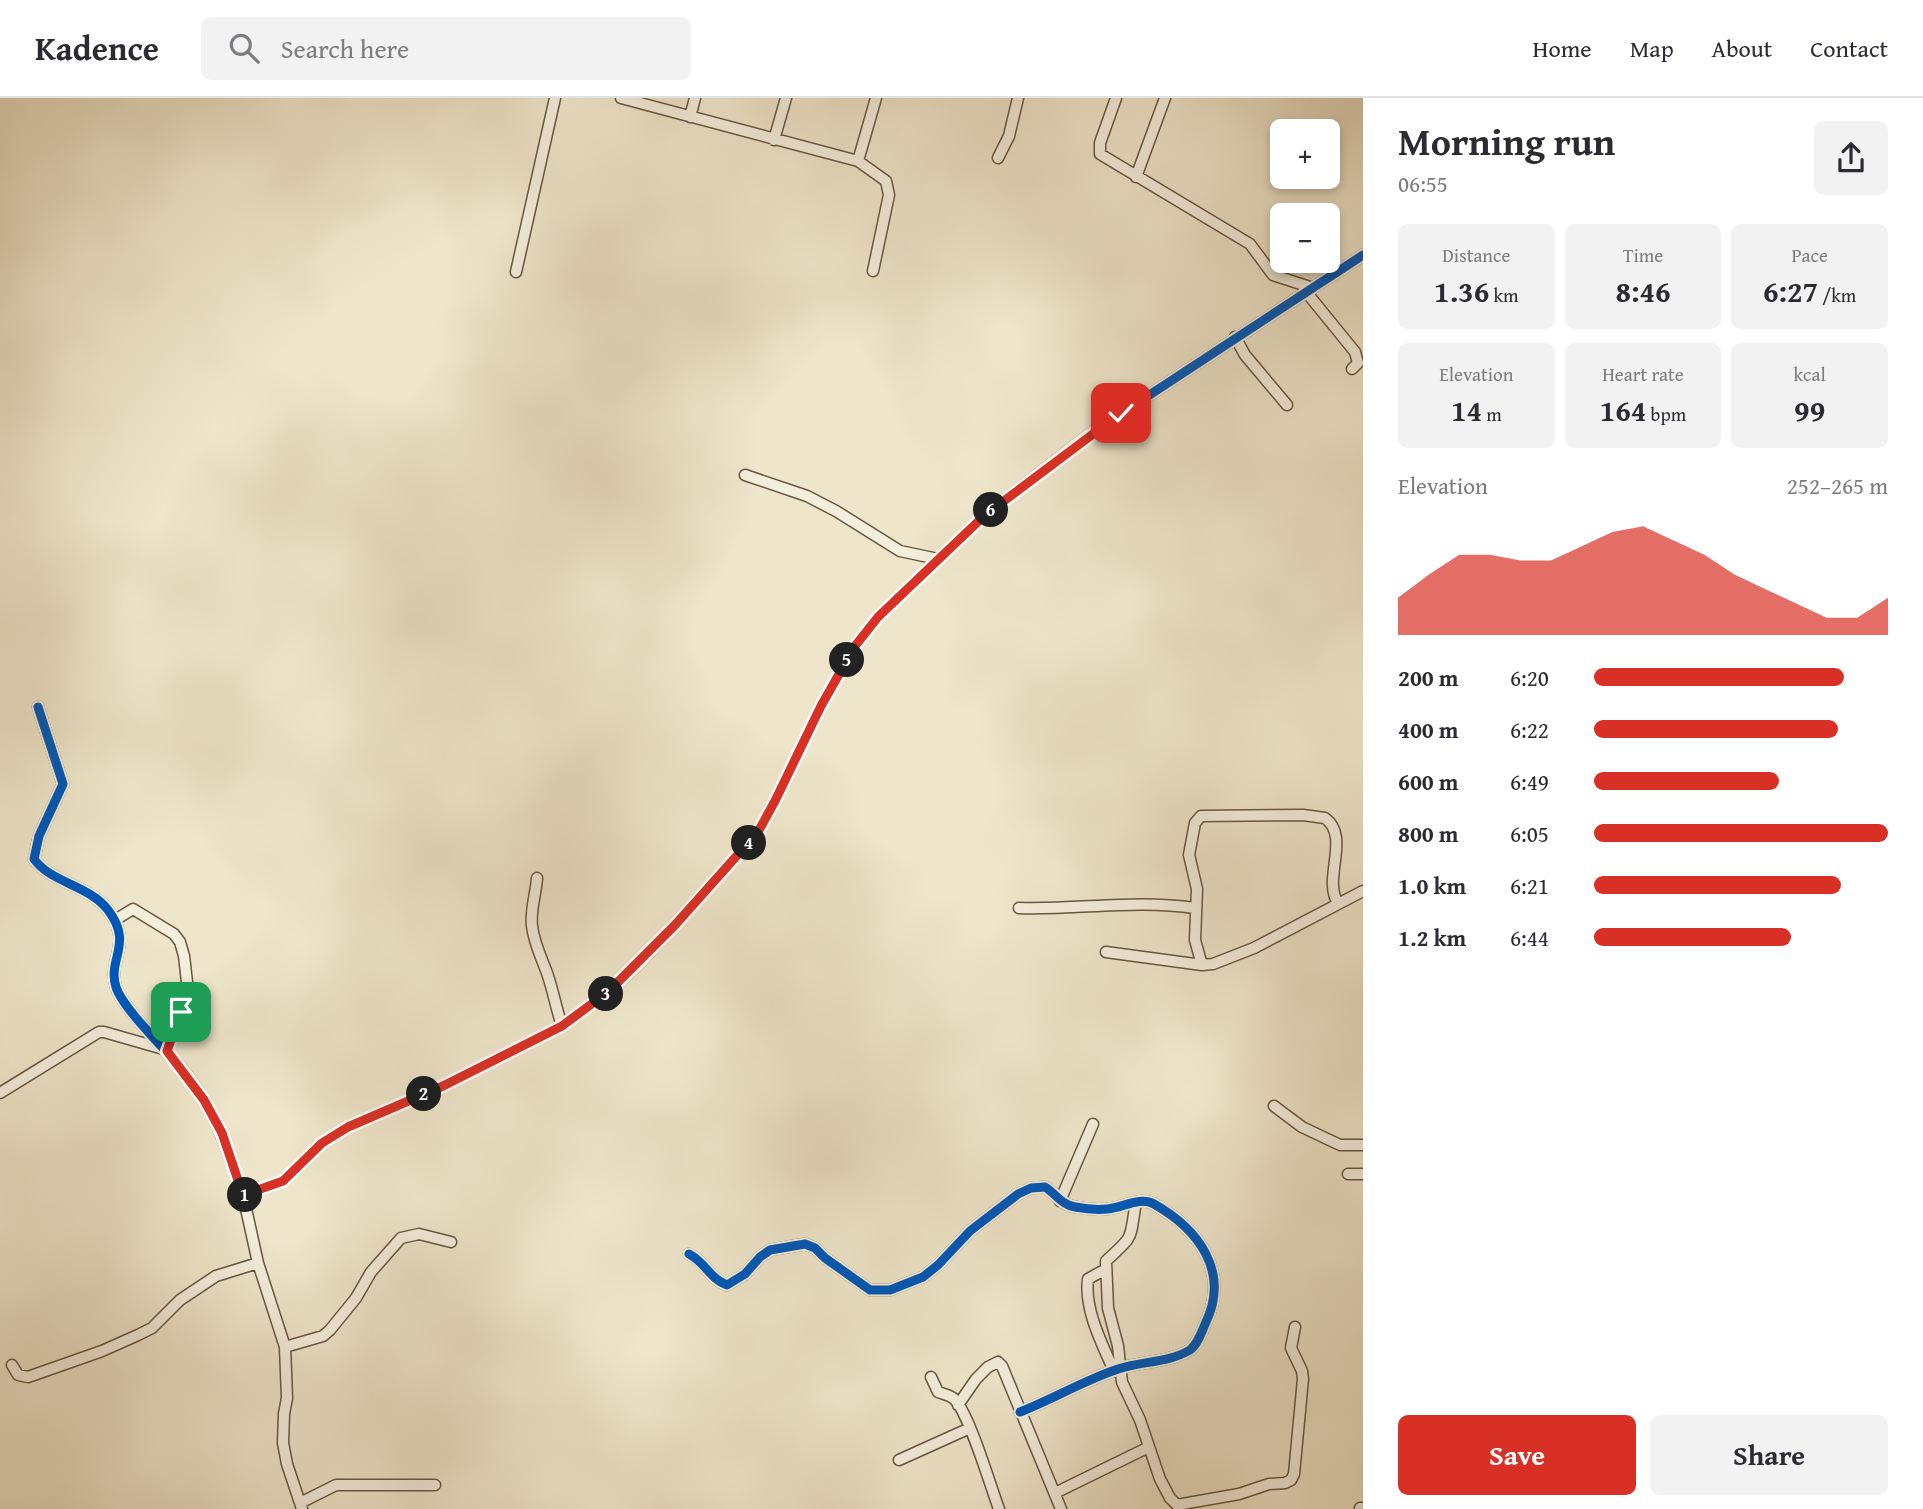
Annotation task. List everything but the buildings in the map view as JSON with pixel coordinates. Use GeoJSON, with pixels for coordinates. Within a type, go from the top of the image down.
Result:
{"type":"FeatureCollection","features":[{"type":"Feature","properties":{"kind":"street"},"geometry":{"type":"LineString","coordinates":[[516,272],[555,98]]}},
{"type":"Feature","properties":{"kind":"street"},"geometry":{"type":"LineString","coordinates":[[621,98],[858,161],[886,181],[889,195],[873,271]]}},
{"type":"Feature","properties":{"kind":"street"},"geometry":{"type":"LineString","coordinates":[[690,117],[695,98]]}},
{"type":"Feature","properties":{"kind":"street"},"geometry":{"type":"LineString","coordinates":[[774,140],[786,98]]}},
{"type":"Feature","properties":{"kind":"street"},"geometry":{"type":"LineString","coordinates":[[858,161],[876,98]]}},
{"type":"Feature","properties":{"kind":"street"},"geometry":{"type":"LineString","coordinates":[[998,158],[1013,124],[1018,98]]}},
{"type":"Feature","properties":{"kind":"street"},"geometry":{"type":"LineString","coordinates":[[1116,98],[1098,149],[1106,159],[1250,244],[1273,275],[1310,290],[1355,352],[1358,363],[1352,369]]}},
{"type":"Feature","properties":{"kind":"street"},"geometry":{"type":"LineString","coordinates":[[1136,177],[1165,98]]}},
{"type":"Feature","properties":{"kind":"street"},"geometry":{"type":"LineString","coordinates":[[243,1195],[283,1181],[322,1143],[348,1127],[443,1086],[562,1026],[609,991],[639,964],[758,832],[821,706],[855,646],[878,617],[984,516],[1090,434],[1363,255]]}},
{"type":"Feature","properties":{"kind":"street"},"geometry":{"type":"LineString","coordinates":[[1236,337],[1245,355],[1287,405]]}},
{"type":"Feature","properties":{"kind":"street"},"geometry":{"type":"LineString","coordinates":[[745,475],[784,486],[817,501],[900,551],[938,559]]}},
{"type":"Feature","properties":{"kind":"street"},"geometry":{"type":"LineString","coordinates":[[38,707],[63,784],[39,836],[34,859],[61,879],[89,892],[106,907],[115,920],[120,941],[114,977],[116,987],[130,1010],[167,1051],[204,1100],[222,1133],[243,1195],[258,1263],[285,1347],[287,1398],[284,1443],[287,1464],[301,1506],[336,1485],[435,1485]]}},
{"type":"Feature","properties":{"kind":"street"},"geometry":{"type":"LineString","coordinates":[[1202,965],[1195,940],[1196,879],[1189,848],[1197,818],[1205,815],[1303,815],[1325,818],[1334,828],[1332,886],[1338,903]]}},
{"type":"Feature","properties":{"kind":"street"},"geometry":{"type":"LineString","coordinates":[[537,878],[532,927],[562,1026]]}},
{"type":"Feature","properties":{"kind":"street"},"geometry":{"type":"LineString","coordinates":[[1106,952],[1202,965],[1213,964],[1254,948],[1363,891]]}},
{"type":"Feature","properties":{"kind":"street"},"geometry":{"type":"LineString","coordinates":[[1019,908],[1171,904],[1195,908]]}},
{"type":"Feature","properties":{"kind":"street"},"geometry":{"type":"LineString","coordinates":[[115,920],[133,909],[173,934],[180,942],[188,977],[188,991],[167,1051]]}},
{"type":"Feature","properties":{"kind":"street"},"geometry":{"type":"LineString","coordinates":[[0,1093],[99,1032],[167,1051]]}},
{"type":"Feature","properties":{"kind":"street"},"geometry":{"type":"LineString","coordinates":[[1274,1106],[1303,1127],[1340,1145],[1363,1145]]}},
{"type":"Feature","properties":{"kind":"street"},"geometry":{"type":"LineString","coordinates":[[1060,1201],[1093,1124]]}},
{"type":"Feature","properties":{"kind":"street"},"geometry":{"type":"LineString","coordinates":[[1348,1174],[1363,1174]]}},
{"type":"Feature","properties":{"kind":"street"},"geometry":{"type":"LineString","coordinates":[[689,1254],[699,1259],[717,1282],[727,1285],[745,1274],[770,1250],[805,1244],[815,1248],[870,1290],[890,1290],[923,1277],[970,1231],[1018,1194],[1031,1188],[1045,1187],[1060,1201],[1095,1210],[1142,1200],[1152,1203],[1173,1217],[1203,1247],[1212,1270],[1214,1298],[1211,1311],[1192,1348],[1151,1363],[1116,1370],[1020,1412]]}},
{"type":"Feature","properties":{"kind":"street"},"geometry":{"type":"LineString","coordinates":[[1116,1370],[1118,1346],[1108,1308],[1106,1261],[1128,1243],[1133,1232],[1136,1202]]}},
{"type":"Feature","properties":{"kind":"street"},"geometry":{"type":"LineString","coordinates":[[285,1347],[323,1336],[330,1331],[356,1298],[371,1272],[401,1238],[419,1234],[451,1242]]}},
{"type":"Feature","properties":{"kind":"street"},"geometry":{"type":"LineString","coordinates":[[12,1365],[18,1375],[28,1377],[102,1351],[152,1328],[180,1300],[216,1276],[258,1263]]}},
{"type":"Feature","properties":{"kind":"street"},"geometry":{"type":"LineString","coordinates":[[1106,1269],[1088,1279],[1088,1294],[1101,1342],[1140,1420],[1160,1479],[1170,1498],[1181,1507],[1291,1480],[1294,1474],[1303,1379],[1303,1371],[1291,1348],[1294,1327]]}},
{"type":"Feature","properties":{"kind":"street"},"geometry":{"type":"LineString","coordinates":[[958,1405],[982,1373],[998,1362],[1002,1366],[1061,1509]]}},
{"type":"Feature","properties":{"kind":"street"},"geometry":{"type":"LineString","coordinates":[[931,1377],[938,1392],[954,1399],[970,1428],[999,1509]]}},
{"type":"Feature","properties":{"kind":"street"},"geometry":{"type":"LineString","coordinates":[[899,1460],[970,1428]]}},
{"type":"Feature","properties":{"kind":"street"},"geometry":{"type":"LineString","coordinates":[[1055,1493],[1149,1447]]}},
{"type":"Feature","properties":{"kind":"cycle path"},"geometry":{"type":"LineString","coordinates":[[38,707],[63,784],[39,836],[34,859],[50,874],[91,895],[108,910],[119,932],[114,977],[120,997],[199,1092],[221,1135],[243,1195],[283,1181],[322,1143],[348,1127],[443,1086],[562,1026],[609,991],[639,964],[758,832],[821,706],[855,646],[878,617],[984,516],[1090,434],[1363,255]]}},
{"type":"Feature","properties":{"kind":"cycle path"},"geometry":{"type":"LineString","coordinates":[[689,1254],[716,1279],[727,1285],[745,1274],[770,1250],[805,1244],[815,1248],[870,1290],[890,1290],[923,1277],[970,1231],[1018,1194],[1031,1188],[1045,1187],[1063,1202],[1075,1207],[1107,1209],[1143,1201],[1170,1214],[1196,1239],[1206,1253],[1212,1269],[1212,1303],[1195,1344],[1190,1350],[1173,1357],[1106,1373],[1020,1412]]}},
{"type":"Feature","properties":{"kind":"route"},"geometry":{"type":"LineString","coordinates":[[181,1012],[167,1051],[191,1080],[222,1133],[243,1195],[283,1181],[322,1143],[348,1127],[443,1086],[562,1026],[609,991],[639,964],[758,832],[821,706],[855,646],[878,617],[984,516],[1121,413]]}}]}
